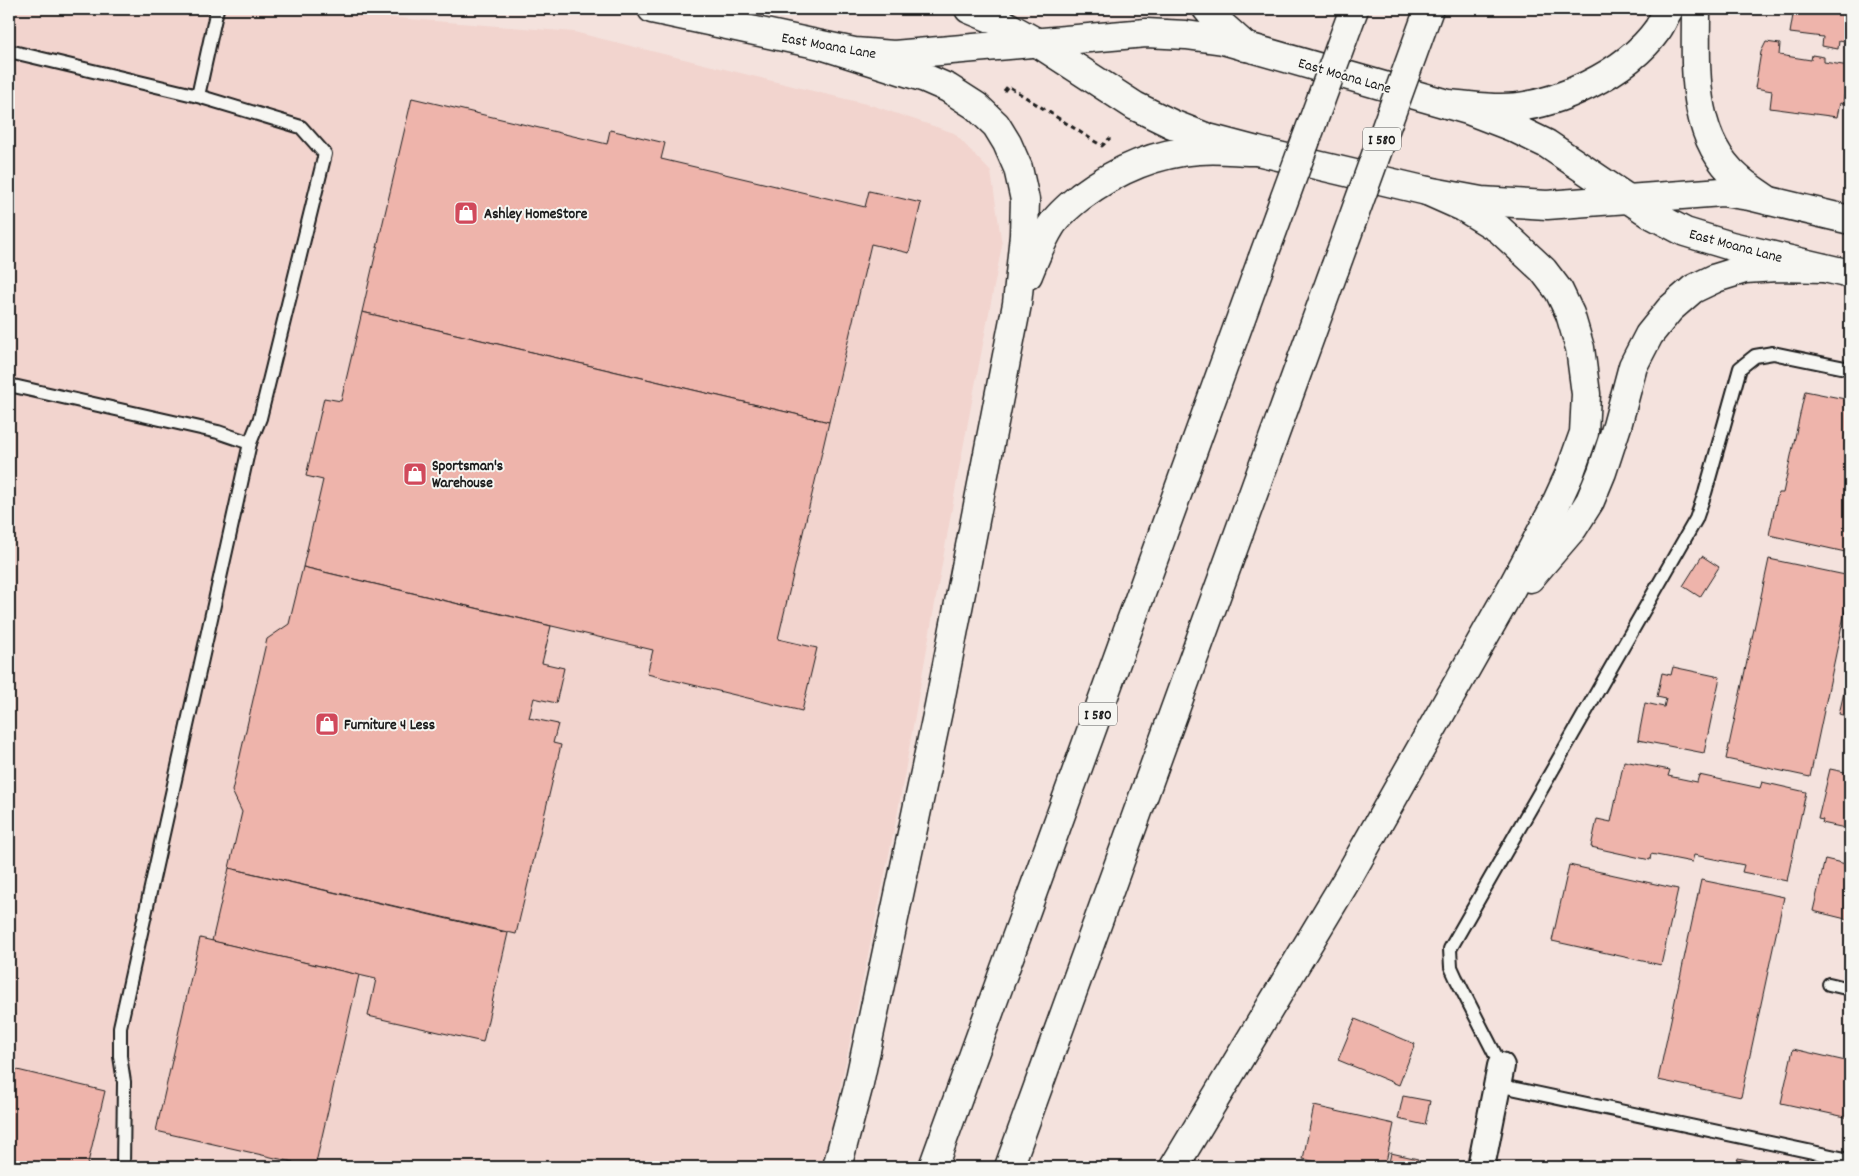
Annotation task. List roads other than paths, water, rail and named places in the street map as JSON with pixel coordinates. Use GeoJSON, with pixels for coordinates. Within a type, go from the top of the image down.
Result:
{"type":"FeatureCollection","features":[{"type":"Feature","properties":{"kind":"main road","name":"East Moana Lane"},"geometry":{"type":"LineString","coordinates":[[652,9],[854,52],[894,54],[1146,33],[1186,35],[1223,40],[1468,110],[1547,144],[1649,213],[1685,232],[1731,246],[1850,274]]}},
{"type":"Feature","properties":{"kind":"main road"},"geometry":{"type":"LineString","coordinates":[[969,9],[998,21],[1038,43],[1134,106],[1208,138],[1257,151],[1481,202],[1547,205],[1722,192],[1850,220]]}},
{"type":"Feature","properties":{"kind":"main road"},"geometry":{"type":"LineString","coordinates":[[1207,9],[1216,20],[1246,47]]}},
{"type":"Feature","properties":{"kind":"main road","name":"I 580"},"geometry":{"type":"LineString","coordinates":[[933,1167],[1354,9]]}},
{"type":"Feature","properties":{"kind":"main road","name":"I 580"},"geometry":{"type":"LineString","coordinates":[[1009,1167],[1429,9]]}},
{"type":"Feature","properties":{"kind":"main road"},"geometry":{"type":"LineString","coordinates":[[1447,104],[1501,108],[1537,104],[1600,80],[1632,56],[1657,30],[1669,9]]}},
{"type":"Feature","properties":{"kind":"main road"},"geometry":{"type":"LineString","coordinates":[[1696,9],[1696,66],[1700,106],[1708,135],[1721,159],[1737,178],[1769,201]]}},
{"type":"Feature","properties":{"kind":"main road"},"geometry":{"type":"LineString","coordinates":[[824,46],[885,64],[948,88],[976,106],[996,125],[1007,143],[1018,168],[1025,200],[1024,235],[1017,304],[939,706],[858,1088],[837,1167]]}},
{"type":"Feature","properties":{"kind":"main road"},"geometry":{"type":"LineString","coordinates":[[1017,304],[1039,248],[1052,225],[1071,204],[1100,182],[1132,165],[1168,153],[1201,149],[1257,151]]}},
{"type":"Feature","properties":{"kind":"main road"},"geometry":{"type":"LineString","coordinates":[[1174,1167],[1346,881],[1492,623],[1553,510],[1569,475],[1584,433],[1586,394],[1580,348],[1570,314],[1560,291],[1542,270],[1499,229],[1463,207],[1427,191]]}},
{"type":"Feature","properties":{"kind":"main road"},"geometry":{"type":"LineString","coordinates":[[1492,623],[1573,528],[1590,501],[1618,426],[1633,366],[1649,335],[1670,309],[1693,289],[1716,278],[1745,269],[1777,267],[1823,268]]}},
{"type":"Feature","properties":{"kind":"street"},"geometry":{"type":"LineString","coordinates":[[1481,1167],[1499,1075]]}},
{"type":"Feature","properties":{"kind":"lane"},"geometry":{"type":"LineString","coordinates":[[198,96],[217,9]]}},
{"type":"Feature","properties":{"kind":"lane"},"geometry":{"type":"LineString","coordinates":[[9,51],[198,96],[301,128],[325,154],[260,418],[250,443],[120,1027],[120,1056],[124,1082],[124,1167]]}},
{"type":"Feature","properties":{"kind":"lane"},"geometry":{"type":"LineString","coordinates":[[1850,369],[1773,353],[1755,356],[1740,368],[1696,519],[1450,949],[1451,967],[1499,1075],[1850,1160]]}},
{"type":"Feature","properties":{"kind":"lane"},"geometry":{"type":"LineString","coordinates":[[9,385],[218,432],[250,443]]}},
{"type":"Feature","properties":{"kind":"lane"},"geometry":{"type":"LineString","coordinates":[[1829,984],[1850,989]]}},
{"type":"Feature","properties":{"kind":"place","name":"Ashley HomeStore"},"geometry":{"type":"Point","coordinates":[466,213]}},
{"type":"Feature","properties":{"kind":"place","name":"Sportsman's Warehouse"},"geometry":{"type":"Point","coordinates":[415,474]}},
{"type":"Feature","properties":{"kind":"place","name":"Furniture 4 Less"},"geometry":{"type":"Point","coordinates":[327,724]}}]}
